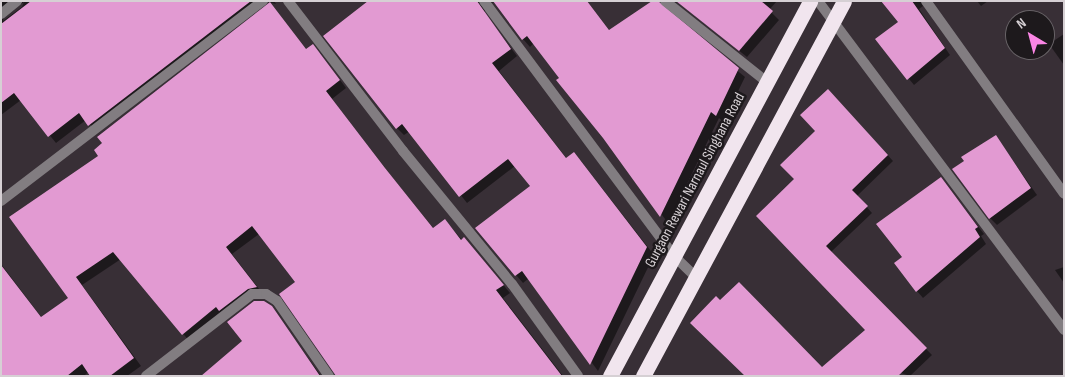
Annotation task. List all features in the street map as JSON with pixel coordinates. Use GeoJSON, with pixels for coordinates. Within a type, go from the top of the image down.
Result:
{"type":"FeatureCollection","features":[{"type":"Feature","properties":{"kind":"highway","name":"Gurgaon Rewari Narnaul Singhana Road"},"geometry":{"type":"LineString","coordinates":[[610,376],[810,1]]}},
{"type":"Feature","properties":{"kind":"highway"},"geometry":{"type":"LineString","coordinates":[[643,376],[836,20],[844,1]]}},
{"type":"Feature","properties":{"kind":"street"},"geometry":{"type":"LineString","coordinates":[[1,14],[17,1]]}},
{"type":"Feature","properties":{"kind":"street"},"geometry":{"type":"LineString","coordinates":[[1,201],[263,1]]}},
{"type":"Feature","properties":{"kind":"street"},"geometry":{"type":"LineString","coordinates":[[288,1],[403,151],[512,284],[578,376]]}},
{"type":"Feature","properties":{"kind":"street"},"geometry":{"type":"LineString","coordinates":[[484,1],[674,256],[696,277]]}},
{"type":"Feature","properties":{"kind":"street"},"geometry":{"type":"LineString","coordinates":[[665,1],[767,82]]}},
{"type":"Feature","properties":{"kind":"street"},"geometry":{"type":"LineString","coordinates":[[818,1],[836,20],[1064,330]]}},
{"type":"Feature","properties":{"kind":"street"},"geometry":{"type":"LineString","coordinates":[[926,1],[1064,194]]}},
{"type":"Feature","properties":{"kind":"street"},"geometry":{"type":"LineString","coordinates":[[146,376],[252,294],[266,294],[277,301],[328,376]]}},
{"type":"Feature","properties":{"kind":"building"},"geometry":{"type":"Polygon","coordinates":[[[31,1],[251,1],[88,126],[79,113],[48,137],[14,93],[1,103],[1,24],[31,1]]]}},
{"type":"Feature","properties":{"kind":"building"},"geometry":{"type":"Polygon","coordinates":[[[368,1],[477,1],[511,49],[492,63],[566,158],[574,152],[647,247],[590,365],[522,271],[515,276],[475,228],[530,186],[508,159],[459,197],[402,124],[396,129],[323,36],[368,1]]]}},
{"type":"Feature","properties":{"kind":"building"},"geometry":{"type":"Polygon","coordinates":[[[493,1],[587,1],[609,30],[652,1],[658,1],[739,68],[716,116],[711,112],[660,217],[603,138],[556,80],[559,78],[527,36],[522,40],[493,1]]]}},
{"type":"Feature","properties":{"kind":"building"},"geometry":{"type":"Polygon","coordinates":[[[676,1],[761,1],[773,11],[739,51],[676,1]]]}},
{"type":"Feature","properties":{"kind":"building"},"geometry":{"type":"Polygon","coordinates":[[[881,1],[912,1],[945,48],[907,80],[875,39],[898,22],[881,1]]]}},
{"type":"Feature","properties":{"kind":"building"},"geometry":{"type":"Polygon","coordinates":[[[270,2],[306,49],[313,44],[340,80],[326,91],[385,168],[433,228],[445,219],[461,240],[464,237],[504,285],[496,290],[562,376],[336,376],[279,294],[295,282],[252,226],[226,247],[257,287],[248,289],[219,311],[216,307],[182,335],[113,252],[76,277],[134,358],[110,376],[90,376],[82,364],[67,376],[1,376],[1,265],[41,317],[68,298],[9,217],[98,156],[94,150],[102,143],[97,137],[270,2]]]}},
{"type":"Feature","properties":{"kind":"building"},"geometry":{"type":"Polygon","coordinates":[[[828,89],[888,155],[852,190],[868,206],[826,246],[927,348],[898,376],[745,376],[690,323],[716,296],[720,300],[739,282],[822,367],[865,330],[756,216],[794,179],[780,165],[815,131],[800,115],[828,89]]]}},
{"type":"Feature","properties":{"kind":"building"},"geometry":{"type":"Polygon","coordinates":[[[996,135],[1031,188],[989,219],[952,169],[964,161],[961,157],[996,135]]]}},
{"type":"Feature","properties":{"kind":"building"},"geometry":{"type":"Polygon","coordinates":[[[941,177],[978,227],[975,229],[980,237],[916,292],[894,263],[902,257],[876,224],[941,177]]]}},
{"type":"Feature","properties":{"kind":"building"},"geometry":{"type":"Polygon","coordinates":[[[254,301],[264,301],[272,306],[320,376],[201,376],[242,341],[227,322],[254,301]]]}}]}
